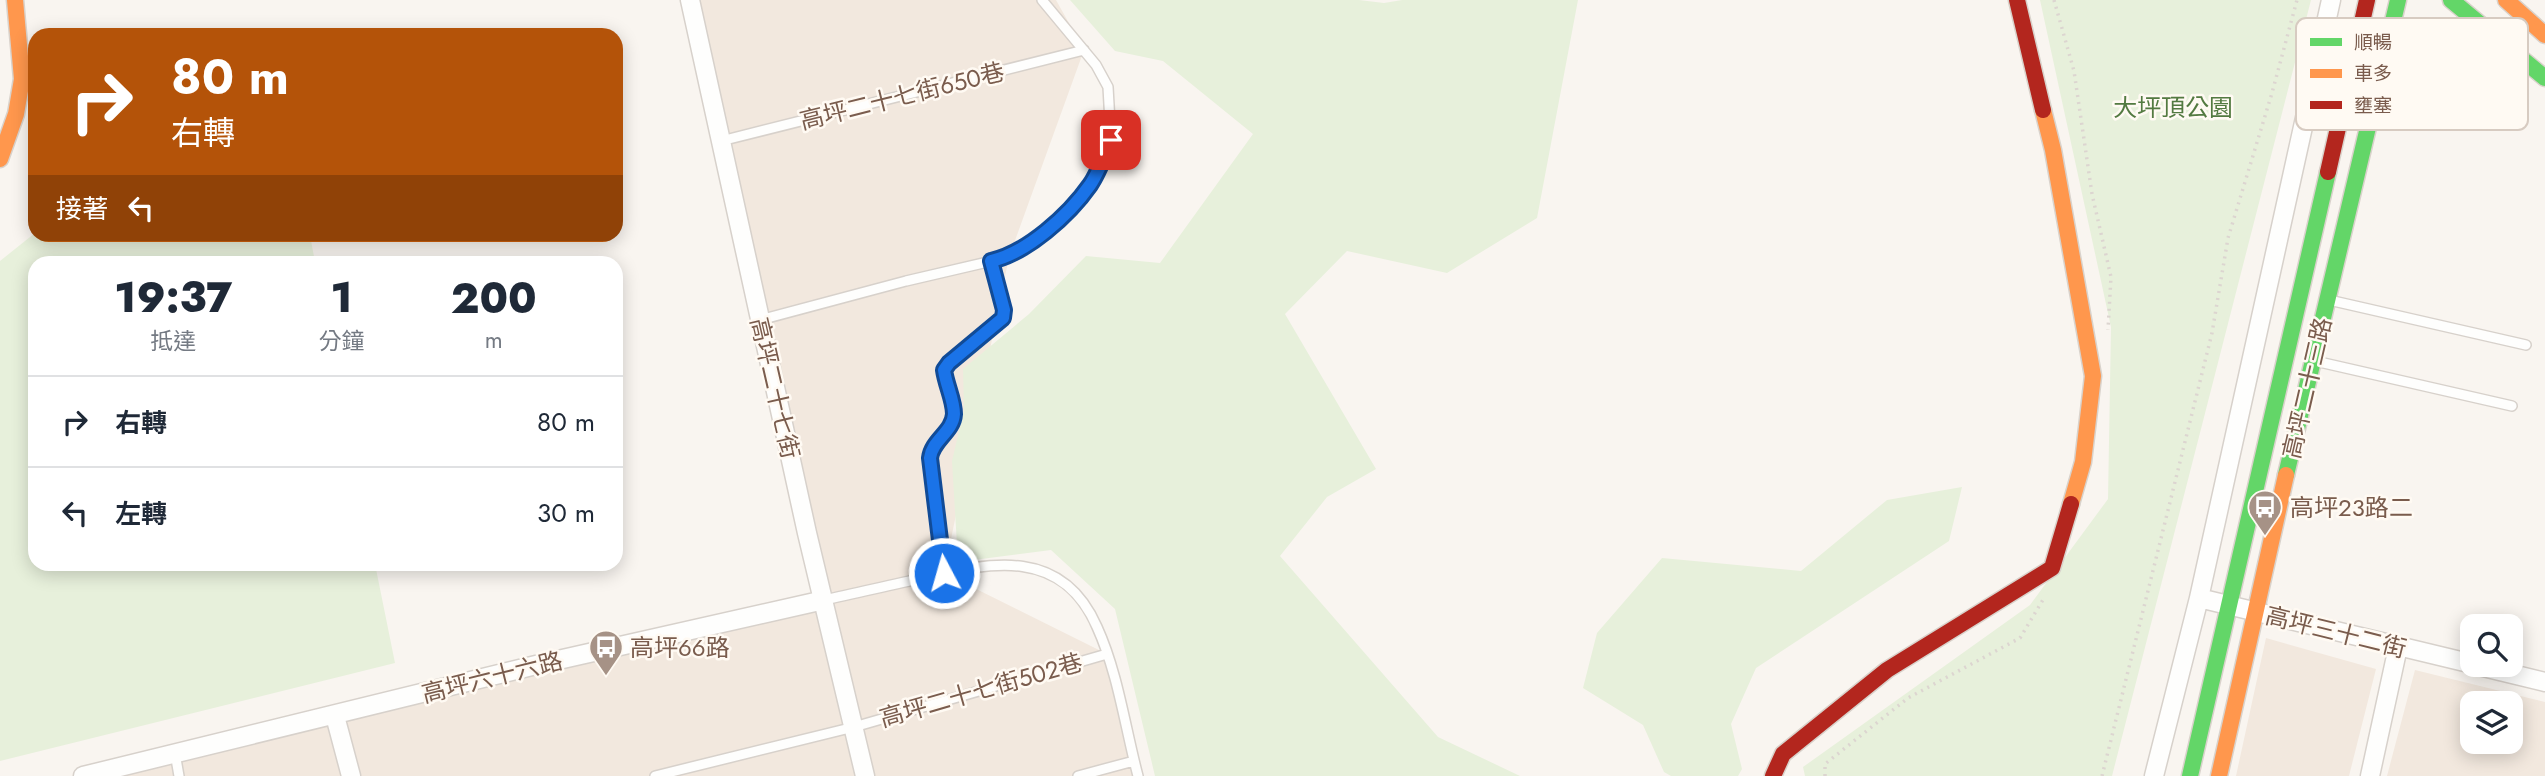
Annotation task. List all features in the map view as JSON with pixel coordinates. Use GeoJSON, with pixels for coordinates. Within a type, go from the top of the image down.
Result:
{"type":"FeatureCollection","features":[{"type":"Feature","properties":{"kind":"street"},"geometry":{"type":"LineString","coordinates":[[0,159],[16,114],[22,79],[15,0]]}},
{"type":"Feature","properties":{"kind":"street","name":"高坪二十七街"},"geometry":{"type":"LineString","coordinates":[[690,0],[760,320],[865,776]]}},
{"type":"Feature","properties":{"kind":"street"},"geometry":{"type":"LineString","coordinates":[[1773,776],[1783,754],[1887,670],[2052,568],[2084,462],[2093,376],[2053,150],[2017,0]]}},
{"type":"Feature","properties":{"kind":"street"},"geometry":{"type":"LineString","coordinates":[[2327,18],[2331,0]]}},
{"type":"Feature","properties":{"kind":"street","name":"高坪二十三路"},"geometry":{"type":"LineString","coordinates":[[2363,18],[2367,0]]}},
{"type":"Feature","properties":{"kind":"street","name":"高坪二十三路"},"geometry":{"type":"LineString","coordinates":[[2394,18],[2398,0]]}},
{"type":"Feature","properties":{"kind":"street"},"geometry":{"type":"LineString","coordinates":[[2451,0],[2473,18]]}},
{"type":"Feature","properties":{"kind":"street"},"geometry":{"type":"LineString","coordinates":[[2506,0],[2526,18]]}},
{"type":"Feature","properties":{"kind":"street"},"geometry":{"type":"LineString","coordinates":[[2528,20],[2545,35]]}},
{"type":"Feature","properties":{"kind":"street"},"geometry":{"type":"LineString","coordinates":[[2528,64],[2545,78]]}},
{"type":"Feature","properties":{"kind":"street"},"geometry":{"type":"LineString","coordinates":[[2154,776],[2199,598],[2302,130]]}},
{"type":"Feature","properties":{"kind":"street","name":"高坪二十三路"},"geometry":{"type":"LineString","coordinates":[[2190,776],[2338,130]]}},
{"type":"Feature","properties":{"kind":"street","name":"高坪二十三路"},"geometry":{"type":"LineString","coordinates":[[2219,776],[2313,360],[2369,130]]}},
{"type":"Feature","properties":{"kind":"street","name":"高坪三十二街"},"geometry":{"type":"LineString","coordinates":[[2199,598],[2460,662]]}},
{"type":"Feature","properties":{"kind":"street","name":"高坪六十六路"},"geometry":{"type":"LineString","coordinates":[[83,776],[536,665],[824,600]]}},
{"type":"Feature","properties":{"kind":"street"},"geometry":{"type":"LineString","coordinates":[[2370,776],[2398,647]]}},
{"type":"Feature","properties":{"kind":"street","name":"高坪三十二街"},"geometry":{"type":"LineString","coordinates":[[2523,677],[2545,682]]}},
{"type":"Feature","properties":{"kind":"street"},"geometry":{"type":"LineString","coordinates":[[335,716],[351,776]]}},
{"type":"Feature","properties":{"kind":"lane"},"geometry":{"type":"LineString","coordinates":[[760,320],[1009,257],[1055,223],[1091,184],[1111,140],[1108,87],[1096,65],[1042,0]]}},
{"type":"Feature","properties":{"kind":"lane","name":"高坪二十七街650巷"},"geometry":{"type":"LineString","coordinates":[[721,141],[1084,50]]}},
{"type":"Feature","properties":{"kind":"lane"},"geometry":{"type":"LineString","coordinates":[[944,573],[931,451],[950,426],[954,416],[944,370],[1003,318],[1004,310],[991,261]]}},
{"type":"Feature","properties":{"kind":"lane"},"geometry":{"type":"LineString","coordinates":[[2328,300],[2526,345]]}},
{"type":"Feature","properties":{"kind":"lane"},"geometry":{"type":"LineString","coordinates":[[2313,360],[2512,407]]}},
{"type":"Feature","properties":{"kind":"lane","name":"高坪六十六路"},"geometry":{"type":"LineString","coordinates":[[824,600],[944,573],[1000,564],[1041,569],[1063,580],[1084,602],[1097,626],[1107,654],[1138,776]]}},
{"type":"Feature","properties":{"kind":"lane","name":"高坪二十七街502巷"},"geometry":{"type":"LineString","coordinates":[[655,776],[854,727],[1107,654]]}},
{"type":"Feature","properties":{"kind":"lane"},"geometry":{"type":"LineString","coordinates":[[175,753],[179,776]]}},
{"type":"Feature","properties":{"kind":"lane"},"geometry":{"type":"LineString","coordinates":[[1078,776],[1134,761]]}},
{"type":"Feature","properties":{"kind":"path"},"geometry":{"type":"LineString","coordinates":[[2054,0],[2074,71],[2092,194],[2111,277],[2108,332]]}},
{"type":"Feature","properties":{"kind":"path"},"geometry":{"type":"LineString","coordinates":[[2102,776],[2212,333],[2228,238],[2297,0]]}},
{"type":"Feature","properties":{"kind":"path"},"geometry":{"type":"LineString","coordinates":[[1825,776],[1825,764],[1908,698],[2020,638],[2048,591]]}},
{"type":"Feature","properties":{"kind":"shaded area"},"geometry":{"type":"Polygon","coordinates":[[[684,0],[1056,0],[1084,50],[1009,257],[944,573],[1107,654],[1138,776],[86,776],[823,600],[684,0]]]}},
{"type":"Feature","properties":{"kind":"shaded area"},"geometry":{"type":"Polygon","coordinates":[[[2266,638],[2376,669],[2349,776],[2236,776],[2266,638]]]}},
{"type":"Feature","properties":{"kind":"shaded area"},"geometry":{"type":"Polygon","coordinates":[[[2415,670],[2500,691],[2460,691],[2460,754],[2523,754],[2523,697],[2545,702],[2545,776],[2387,776],[2415,670]]]}},
{"type":"Feature","properties":{"kind":"green space"},"geometry":{"type":"Polygon","coordinates":[[[1070,0],[1359,0],[1384,3],[1402,0],[1578,0],[1537,218],[1447,273],[1347,251],[1285,314],[1376,469],[1327,497],[1280,556],[1438,737],[1520,776],[1155,776],[1115,609],[1051,550],[958,562],[952,461],[964,410],[963,369],[1029,314],[1086,256],[1160,263],[1253,134],[1163,61],[1115,51],[1070,0]]]}},
{"type":"Feature","properties":{"kind":"green space","name":"大坪頂公園"},"geometry":{"type":"Polygon","coordinates":[[[2040,0],[2311,0],[2306,18],[2296,18],[2296,58],[2112,776],[1805,776],[1803,767],[2030,605],[2108,499],[2111,327],[2040,0]]]}},
{"type":"Feature","properties":{"kind":"green space"},"geometry":{"type":"Polygon","coordinates":[[[28,239],[28,242],[311,242],[314,256],[28,256],[28,571],[376,571],[395,663],[0,761],[0,261],[28,239]]]}},
{"type":"Feature","properties":{"kind":"green space"},"geometry":{"type":"Polygon","coordinates":[[[1962,487],[1949,541],[1756,668],[1731,724],[1742,769],[1738,776],[1671,776],[1664,772],[1643,725],[1583,688],[1597,633],[1662,558],[1801,571],[1887,500],[1962,487]]]}},
{"type":"Feature","properties":{"kind":"traffic: fast"},"geometry":{"type":"LineString","coordinates":[[2394,18],[2398,0]]}},
{"type":"Feature","properties":{"kind":"traffic: fast"},"geometry":{"type":"LineString","coordinates":[[2451,0],[2473,18]]}},
{"type":"Feature","properties":{"kind":"traffic: fast"},"geometry":{"type":"LineString","coordinates":[[2528,64],[2545,78]]}},
{"type":"Feature","properties":{"kind":"traffic: fast"},"geometry":{"type":"LineString","coordinates":[[2286,475],[2367,130]]}},
{"type":"Feature","properties":{"kind":"traffic: fast"},"geometry":{"type":"LineString","coordinates":[[2190,776],[2328,172]]}},
{"type":"Feature","properties":{"kind":"traffic: slow"},"geometry":{"type":"LineString","coordinates":[[0,159],[16,114],[22,79],[15,0]]}},
{"type":"Feature","properties":{"kind":"traffic: slow"},"geometry":{"type":"LineString","coordinates":[[2506,0],[2526,18]]}},
{"type":"Feature","properties":{"kind":"traffic: slow"},"geometry":{"type":"LineString","coordinates":[[2528,20],[2545,35]]}},
{"type":"Feature","properties":{"kind":"traffic: slow"},"geometry":{"type":"LineString","coordinates":[[2043,110],[2053,150],[2093,376],[2083,462],[2071,504]]}},
{"type":"Feature","properties":{"kind":"traffic: slow"},"geometry":{"type":"LineString","coordinates":[[2219,776],[2286,475]]}},
{"type":"Feature","properties":{"kind":"traffic: jam"},"geometry":{"type":"LineString","coordinates":[[2017,0],[2043,110]]}},
{"type":"Feature","properties":{"kind":"traffic: jam"},"geometry":{"type":"LineString","coordinates":[[2363,18],[2367,0]]}},
{"type":"Feature","properties":{"kind":"traffic: jam"},"geometry":{"type":"LineString","coordinates":[[2328,172],[2338,130]]}},
{"type":"Feature","properties":{"kind":"traffic: jam"},"geometry":{"type":"LineString","coordinates":[[1773,776],[1783,754],[1887,670],[2052,568],[2071,504]]}},
{"type":"Feature","properties":{"kind":"place","name":"高坪23路二"},"geometry":{"type":"Point","coordinates":[2265,537]}},
{"type":"Feature","properties":{"kind":"place","name":"高坪66路"},"geometry":{"type":"Point","coordinates":[606,677]}},
{"type":"Feature","properties":{"kind":"route"},"geometry":{"type":"LineString","coordinates":[[944,573],[930,458],[934,445],[950,426],[954,416],[944,370],[1003,318],[1004,310],[991,261],[1009,257],[1055,223],[1091,184],[1111,140]]}}]}
